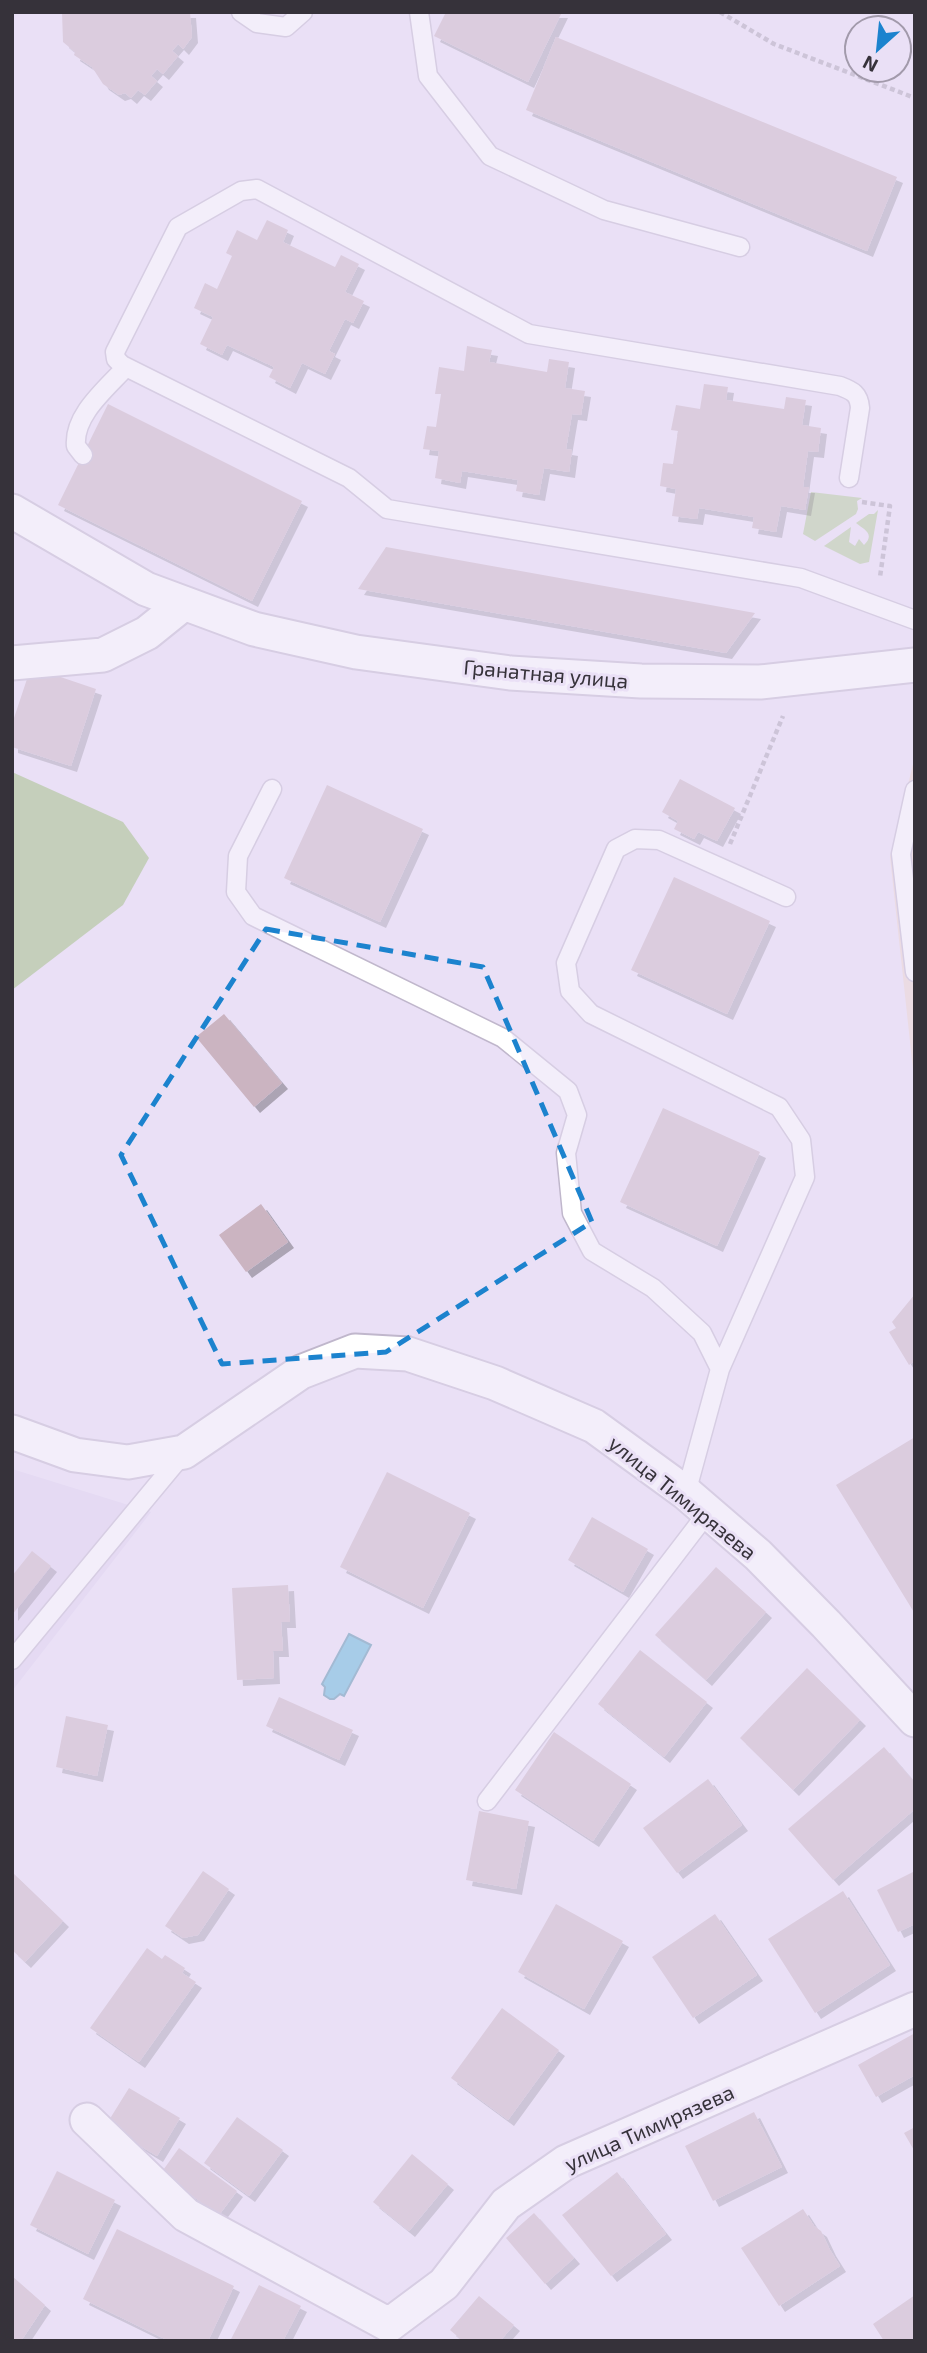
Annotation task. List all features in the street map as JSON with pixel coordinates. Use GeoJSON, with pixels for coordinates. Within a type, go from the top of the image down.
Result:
{"type":"FeatureCollection","features":[{"type":"Feature","properties":{"kind":"street","name":"Гранатная улица"},"geometry":{"type":"LineString","coordinates":[[12,511],[145,589],[254,629],[356,652],[510,673],[641,681],[760,682],[915,665]]}},
{"type":"Feature","properties":{"kind":"street"},"geometry":{"type":"LineString","coordinates":[[12,663],[103,655],[147,633],[183,604]]}},
{"type":"Feature","properties":{"kind":"street","name":"улица Тимирязева"},"geometry":{"type":"LineString","coordinates":[[12,1432],[75,1455],[128,1462],[184,1452],[301,1372],[355,1352],[408,1354],[495,1383],[594,1426],[697,1503],[758,1555],[915,1720]]}},
{"type":"Feature","properties":{"kind":"street","name":"улица Тимирязева"},"geometry":{"type":"LineString","coordinates":[[87,2120],[186,2215],[383,2333],[443,2284],[506,2204],[566,2162],[915,2009]]}},
{"type":"Feature","properties":{"kind":"lane"},"geometry":{"type":"LineString","coordinates":[[241,12],[257,23],[286,27],[303,12]]}},
{"type":"Feature","properties":{"kind":"lane"},"geometry":{"type":"LineString","coordinates":[[419,12],[428,76],[490,156],[604,209],[740,247]]}},
{"type":"Feature","properties":{"kind":"lane"},"geometry":{"type":"LineString","coordinates":[[849,478],[860,408],[859,398],[853,390],[529,334],[257,189],[241,191],[178,227],[115,352],[116,359],[126,367],[349,478],[387,509],[801,578],[915,620]]}},
{"type":"Feature","properties":{"kind":"lane"},"geometry":{"type":"LineString","coordinates":[[83,455],[76,446],[78,429],[89,409],[126,367]]}},
{"type":"Feature","properties":{"kind":"lane"},"geometry":{"type":"LineString","coordinates":[[272,789],[238,856],[236,892],[253,916],[503,1038],[568,1091],[577,1115],[566,1153],[572,1213],[592,1251],[653,1288],[702,1333],[720,1369]]}},
{"type":"Feature","properties":{"kind":"lane"},"geometry":{"type":"LineString","coordinates":[[915,790],[901,854],[915,972]]}},
{"type":"Feature","properties":{"kind":"lane"},"geometry":{"type":"LineString","coordinates":[[487,1801],[697,1503],[720,1369],[805,1177],[801,1140],[779,1107],[591,1014],[570,991],[566,963],[616,849],[635,839],[659,840],[786,897]]}},
{"type":"Feature","properties":{"kind":"lane"},"geometry":{"type":"LineString","coordinates":[[12,1660],[184,1452]]}},
{"type":"Feature","properties":{"kind":"path"},"geometry":{"type":"LineString","coordinates":[[720,12],[774,44],[915,98]]}},
{"type":"Feature","properties":{"kind":"path"},"geometry":{"type":"LineString","coordinates":[[849,478],[846,500],[890,506],[876,606]]}},
{"type":"Feature","properties":{"kind":"path"},"geometry":{"type":"LineString","coordinates":[[720,868],[782,718],[793,710]]}},
{"type":"Feature","properties":{"kind":"highlighted area"},"geometry":{"type":"Polygon","coordinates":[[[266,929],[483,967],[592,1222],[386,1352],[222,1364],[121,1155],[266,929]]]}},
{"type":"Feature","properties":{"kind":"shaded area"},"geometry":{"type":"Polygon","coordinates":[[[915,756],[915,1088],[890,857],[915,756]]]}},
{"type":"Feature","properties":{"kind":"shaded area"},"geometry":{"type":"Polygon","coordinates":[[[12,1469],[151,1512],[12,1691],[12,1469]]]}},
{"type":"Feature","properties":{"kind":"green space"},"geometry":{"type":"Polygon","coordinates":[[[811,492],[862,498],[857,501],[856,514],[815,541],[803,534],[811,492]]]}},
{"type":"Feature","properties":{"kind":"green space"},"geometry":{"type":"Polygon","coordinates":[[[878,510],[869,562],[860,564],[824,546],[851,527],[849,542],[855,546],[859,539],[864,545],[869,535],[856,523],[878,510]]]}},
{"type":"Feature","properties":{"kind":"green space"},"geometry":{"type":"Polygon","coordinates":[[[12,772],[123,822],[149,858],[123,905],[12,990],[12,772]]]}},
{"type":"Feature","properties":{"kind":"water"},"geometry":{"type":"Polygon","coordinates":[[[349,1634],[371,1645],[344,1696],[340,1694],[330,1699],[324,1695],[325,1687],[322,1684],[349,1634]]]}},
{"type":"Feature","properties":{"kind":"building"},"geometry":{"type":"Polygon","coordinates":[[[62,12],[190,12],[192,37],[183,49],[178,44],[172,51],[178,56],[163,74],[157,69],[151,76],[157,81],[145,95],[138,90],[131,98],[125,93],[119,95],[103,84],[92,67],[74,55],[75,52],[63,42],[62,12]]]}},
{"type":"Feature","properties":{"kind":"building"},"geometry":{"type":"Polygon","coordinates":[[[446,12],[562,12],[528,82],[434,36],[446,12]]]}},
{"type":"Feature","properties":{"kind":"building"},"geometry":{"type":"Polygon","coordinates":[[[556,37],[897,177],[867,251],[526,110],[556,37]]]}},
{"type":"Feature","properties":{"kind":"building"},"geometry":{"type":"Polygon","coordinates":[[[267,220],[288,230],[283,242],[335,267],[341,255],[359,264],[345,292],[364,301],[353,323],[345,319],[329,351],[335,354],[325,374],[302,363],[290,388],[269,377],[274,367],[227,345],[222,355],[200,344],[213,317],[194,308],[205,283],[217,289],[232,256],[226,253],[237,230],[257,240],[267,220]]]}},
{"type":"Feature","properties":{"kind":"building"},"geometry":{"type":"Polygon","coordinates":[[[467,346],[492,350],[489,362],[547,372],[549,359],[569,362],[565,388],[585,391],[581,415],[572,414],[566,449],[572,450],[569,472],[544,468],[539,495],[516,491],[518,480],[462,471],[460,483],[435,478],[439,451],[423,449],[427,426],[436,427],[441,394],[435,394],[439,367],[464,371],[467,346]]]}},
{"type":"Feature","properties":{"kind":"building"},"geometry":{"type":"Polygon","coordinates":[[[704,384],[728,387],[726,400],[784,409],[786,397],[806,400],[802,425],[821,428],[818,452],[808,451],[803,487],[809,487],[805,510],[781,506],[776,532],[752,528],[754,517],[699,508],[697,519],[672,516],[676,489],[660,486],[663,463],[673,464],[678,431],[671,430],[676,405],[700,409],[704,384]]]}},
{"type":"Feature","properties":{"kind":"building"},"geometry":{"type":"Polygon","coordinates":[[[108,404],[302,501],[252,601],[58,505],[108,404]]]}},
{"type":"Feature","properties":{"kind":"building"},"geometry":{"type":"Polygon","coordinates":[[[386,547],[755,613],[726,653],[358,589],[386,547]]]}},
{"type":"Feature","properties":{"kind":"building"},"geometry":{"type":"Polygon","coordinates":[[[31,667],[96,689],[71,766],[12,747],[12,724],[31,667]]]}},
{"type":"Feature","properties":{"kind":"building"},"geometry":{"type":"Polygon","coordinates":[[[680,779],[735,808],[717,841],[698,832],[694,839],[674,829],[678,821],[662,812],[680,779]]]}},
{"type":"Feature","properties":{"kind":"building"},"geometry":{"type":"Polygon","coordinates":[[[327,785],[423,829],[380,922],[284,878],[327,785]]]}},
{"type":"Feature","properties":{"kind":"building"},"geometry":{"type":"Polygon","coordinates":[[[674,877],[770,921],[727,1014],[631,970],[674,877]]]}},
{"type":"Feature","properties":{"kind":"building"},"geometry":{"type":"Polygon","coordinates":[[[224,1014],[282,1083],[254,1107],[196,1037],[224,1014]]]}},
{"type":"Feature","properties":{"kind":"building"},"geometry":{"type":"Polygon","coordinates":[[[663,1108],[760,1152],[717,1246],[620,1202],[663,1108]]]}},
{"type":"Feature","properties":{"kind":"building"},"geometry":{"type":"Polygon","coordinates":[[[261,1204],[288,1242],[246,1272],[219,1235],[261,1204]]]}},
{"type":"Feature","properties":{"kind":"building"},"geometry":{"type":"Polygon","coordinates":[[[915,1294],[915,1361],[909,1365],[889,1332],[896,1328],[892,1322],[915,1294]]]}},
{"type":"Feature","properties":{"kind":"building"},"geometry":{"type":"Polygon","coordinates":[[[915,1437],[915,1614],[836,1485],[915,1437]]]}},
{"type":"Feature","properties":{"kind":"building"},"geometry":{"type":"Polygon","coordinates":[[[387,1472],[470,1513],[423,1608],[340,1567],[387,1472]]]}},
{"type":"Feature","properties":{"kind":"building"},"geometry":{"type":"Polygon","coordinates":[[[592,1517],[648,1549],[623,1592],[568,1560],[592,1517]]]}},
{"type":"Feature","properties":{"kind":"building"},"geometry":{"type":"Polygon","coordinates":[[[32,1551],[51,1566],[12,1615],[12,1576],[32,1551]]]}},
{"type":"Feature","properties":{"kind":"building"},"geometry":{"type":"Polygon","coordinates":[[[716,1567],[766,1612],[706,1680],[655,1635],[716,1567]]]}},
{"type":"Feature","properties":{"kind":"building"},"geometry":{"type":"Polygon","coordinates":[[[288,1585],[290,1622],[281,1622],[283,1651],[273,1651],[274,1678],[237,1680],[232,1588],[288,1585]]]}},
{"type":"Feature","properties":{"kind":"building"},"geometry":{"type":"Polygon","coordinates":[[[640,1650],[707,1702],[664,1757],[598,1704],[640,1650]]]}},
{"type":"Feature","properties":{"kind":"building"},"geometry":{"type":"Polygon","coordinates":[[[807,1668],[860,1720],[793,1790],[740,1738],[807,1668]]]}},
{"type":"Feature","properties":{"kind":"building"},"geometry":{"type":"Polygon","coordinates":[[[279,1697],[353,1730],[339,1760],[266,1726],[279,1697]]]}},
{"type":"Feature","properties":{"kind":"building"},"geometry":{"type":"Polygon","coordinates":[[[66,1716],[108,1725],[97,1776],[56,1767],[66,1716]]]}},
{"type":"Feature","properties":{"kind":"building"},"geometry":{"type":"Polygon","coordinates":[[[554,1732],[631,1784],[593,1841],[515,1790],[554,1732]]]}},
{"type":"Feature","properties":{"kind":"building"},"geometry":{"type":"Polygon","coordinates":[[[884,1747],[915,1783],[915,1809],[833,1880],[788,1829],[884,1747]]]}},
{"type":"Feature","properties":{"kind":"building"},"geometry":{"type":"Polygon","coordinates":[[[708,1779],[742,1825],[677,1873],[643,1828],[708,1779]]]}},
{"type":"Feature","properties":{"kind":"building"},"geometry":{"type":"Polygon","coordinates":[[[479,1811],[529,1821],[516,1889],[466,1880],[479,1811]]]}},
{"type":"Feature","properties":{"kind":"building"},"geometry":{"type":"Polygon","coordinates":[[[203,1871],[229,1889],[198,1935],[183,1938],[165,1926],[203,1871]]]}},
{"type":"Feature","properties":{"kind":"building"},"geometry":{"type":"Polygon","coordinates":[[[915,1871],[915,1924],[898,1932],[877,1890],[915,1871]]]}},
{"type":"Feature","properties":{"kind":"building"},"geometry":{"type":"Polygon","coordinates":[[[12,1872],[63,1921],[25,1962],[12,1950],[12,1872]]]}},
{"type":"Feature","properties":{"kind":"building"},"geometry":{"type":"Polygon","coordinates":[[[843,1891],[890,1965],[815,2013],[768,1939],[843,1891]]]}},
{"type":"Feature","properties":{"kind":"building"},"geometry":{"type":"Polygon","coordinates":[[[556,1904],[623,1941],[584,2009],[518,1972],[556,1904]]]}},
{"type":"Feature","properties":{"kind":"building"},"geometry":{"type":"Polygon","coordinates":[[[715,1914],[757,1975],[693,2018],[652,1957],[715,1914]]]}},
{"type":"Feature","properties":{"kind":"building"},"geometry":{"type":"Polygon","coordinates":[[[147,1948],[162,1959],[165,1955],[185,1968],[182,1973],[196,1982],[139,2062],[90,2028],[147,1948]]]}},
{"type":"Feature","properties":{"kind":"building"},"geometry":{"type":"Polygon","coordinates":[[[502,2008],[559,2050],[508,2120],[451,2078],[502,2008]]]}},
{"type":"Feature","properties":{"kind":"building"},"geometry":{"type":"Polygon","coordinates":[[[915,2033],[915,2075],[876,2097],[858,2065],[915,2033]]]}},
{"type":"Feature","properties":{"kind":"building"},"geometry":{"type":"Polygon","coordinates":[[[129,2088],[180,2118],[157,2156],[106,2125],[129,2088]]]}},
{"type":"Feature","properties":{"kind":"building"},"geometry":{"type":"Polygon","coordinates":[[[754,2112],[782,2167],[713,2201],[685,2146],[754,2112]]]}},
{"type":"Feature","properties":{"kind":"building"},"geometry":{"type":"Polygon","coordinates":[[[237,2117],[283,2150],[249,2196],[204,2163],[237,2117]]]}},
{"type":"Feature","properties":{"kind":"building"},"geometry":{"type":"Polygon","coordinates":[[[915,2127],[915,2152],[904,2133],[915,2127]]]}},
{"type":"Feature","properties":{"kind":"building"},"geometry":{"type":"Polygon","coordinates":[[[179,2148],[237,2191],[219,2215],[161,2173],[179,2148]]]}},
{"type":"Feature","properties":{"kind":"building"},"geometry":{"type":"Polygon","coordinates":[[[412,2154],[448,2184],[409,2231],[373,2202],[412,2154]]]}},
{"type":"Feature","properties":{"kind":"building"},"geometry":{"type":"Polygon","coordinates":[[[57,2171],[115,2200],[88,2254],[30,2225],[57,2171]]]}},
{"type":"Feature","properties":{"kind":"building"},"geometry":{"type":"Polygon","coordinates":[[[617,2172],[666,2234],[611,2276],[562,2215],[617,2172]]]}},
{"type":"Feature","properties":{"kind":"building"},"geometry":{"type":"Polygon","coordinates":[[[803,2209],[814,2226],[821,2231],[840,2266],[779,2306],[741,2248],[803,2209]]]}},
{"type":"Feature","properties":{"kind":"building"},"geometry":{"type":"Polygon","coordinates":[[[534,2213],[574,2258],[545,2284],[506,2238],[534,2213]]]}},
{"type":"Feature","properties":{"kind":"building"},"geometry":{"type":"Polygon","coordinates":[[[117,2229],[234,2286],[208,2341],[169,2341],[83,2299],[117,2229]]]}},
{"type":"Feature","properties":{"kind":"building"},"geometry":{"type":"Polygon","coordinates":[[[12,2276],[45,2305],[21,2341],[12,2341],[12,2276]]]}},
{"type":"Feature","properties":{"kind":"building"},"geometry":{"type":"Polygon","coordinates":[[[259,2285],[301,2306],[283,2341],[230,2341],[259,2285]]]}},
{"type":"Feature","properties":{"kind":"building"},"geometry":{"type":"Polygon","coordinates":[[[915,2295],[915,2341],[884,2341],[873,2324],[915,2295]]]}},
{"type":"Feature","properties":{"kind":"building"},"geometry":{"type":"Polygon","coordinates":[[[479,2296],[514,2325],[500,2341],[463,2341],[450,2330],[479,2296]]]}}]}
